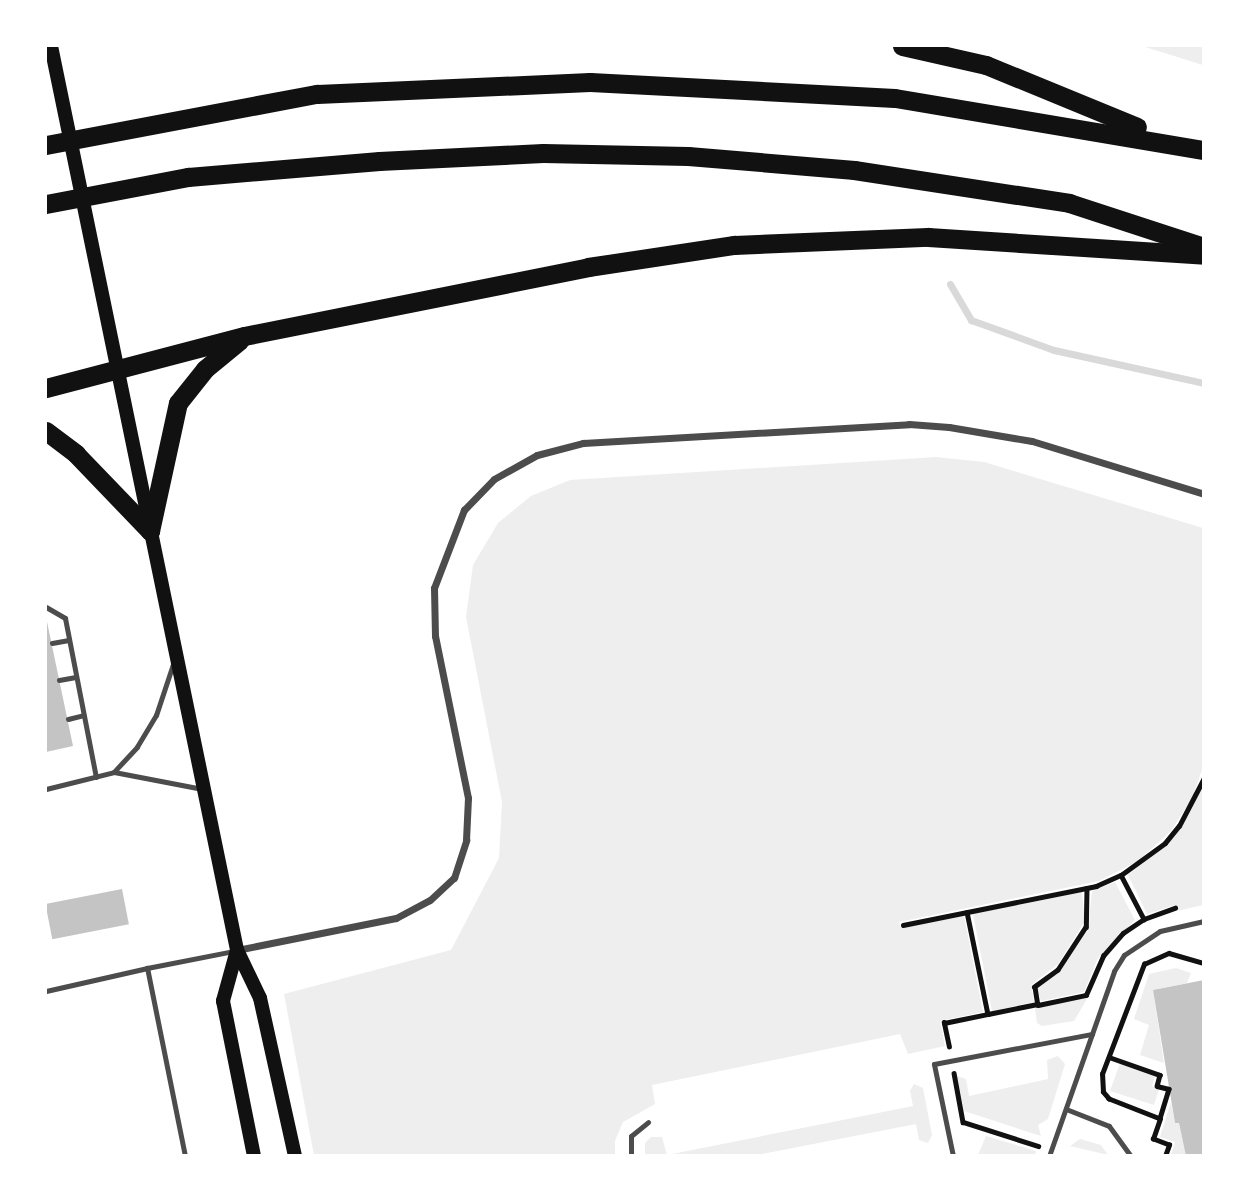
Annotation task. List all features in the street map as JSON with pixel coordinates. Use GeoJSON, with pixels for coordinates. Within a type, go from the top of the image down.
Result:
{"type":"FeatureCollection","features":[{"type":"Feature","properties":{"kind":"highway"},"geometry":{"type":"LineString","coordinates":[[902,46],[986,65],[1170,141]]}},
{"type":"Feature","properties":{"kind":"highway"},"geometry":{"type":"LineString","coordinates":[[46,145],[317,94],[590,82],[895,98],[1170,141],[1203,150]]}},
{"type":"Feature","properties":{"kind":"highway"},"geometry":{"type":"LineString","coordinates":[[46,204],[188,177],[529,154],[688,156],[854,170],[1069,203],[1203,247]]}},
{"type":"Feature","properties":{"kind":"highway"},"geometry":{"type":"LineString","coordinates":[[46,387],[117,371],[244,336],[588,267],[734,245],[928,237],[1203,255]]}},
{"type":"Feature","properties":{"kind":"highway"},"geometry":{"type":"LineString","coordinates":[[150,531],[178,403],[205,369],[244,336]]}},
{"type":"Feature","properties":{"kind":"highway"},"geometry":{"type":"LineString","coordinates":[[46,431],[76,454],[150,531]]}},
{"type":"Feature","properties":{"kind":"main road"},"geometry":{"type":"LineString","coordinates":[[51,46],[237,950],[260,998],[295,1156]]}},
{"type":"Feature","properties":{"kind":"main road"},"geometry":{"type":"LineString","coordinates":[[237,950],[223,1001],[254,1156]]}},
{"type":"Feature","properties":{"kind":"street"},"geometry":{"type":"LineString","coordinates":[[237,950],[396,918],[430,900],[454,878],[466,840],[468,798],[435,636],[434,588],[464,510],[494,479],[537,455],[583,443],[909,424],[949,426],[1032,441],[1203,494]]}},
{"type":"Feature","properties":{"kind":"lane"},"geometry":{"type":"LineString","coordinates":[[46,607],[65,618],[96,777]]}},
{"type":"Feature","properties":{"kind":"lane"},"geometry":{"type":"LineString","coordinates":[[52,643],[69,640]]}},
{"type":"Feature","properties":{"kind":"lane"},"geometry":{"type":"LineString","coordinates":[[114,772],[137,747],[156,715],[176,655]]}},
{"type":"Feature","properties":{"kind":"lane"},"geometry":{"type":"LineString","coordinates":[[59,680],[76,677]]}},
{"type":"Feature","properties":{"kind":"lane"},"geometry":{"type":"LineString","coordinates":[[68,719],[84,715]]}},
{"type":"Feature","properties":{"kind":"lane"},"geometry":{"type":"LineString","coordinates":[[46,789],[114,772],[204,789]]}},
{"type":"Feature","properties":{"kind":"lane"},"geometry":{"type":"LineString","coordinates":[[1050,1153],[1092,1034],[1124,955],[1160,931],[1203,921]]}},
{"type":"Feature","properties":{"kind":"lane"},"geometry":{"type":"LineString","coordinates":[[46,991],[237,950]]}},
{"type":"Feature","properties":{"kind":"lane"},"geometry":{"type":"LineString","coordinates":[[147,968],[185,1156]]}},
{"type":"Feature","properties":{"kind":"lane"},"geometry":{"type":"LineString","coordinates":[[953,1156],[934,1064],[1092,1034]]}},
{"type":"Feature","properties":{"kind":"lane"},"geometry":{"type":"LineString","coordinates":[[1066,1109],[1109,1126],[1131,1156]]}},
{"type":"Feature","properties":{"kind":"lane"},"geometry":{"type":"LineString","coordinates":[[631,1156],[631,1136],[648,1122]]}},
{"type":"Feature","properties":{"kind":"path"},"geometry":{"type":"LineString","coordinates":[[903,925],[1087,888],[1121,874],[1165,843],[1180,826],[1203,778]]}},
{"type":"Feature","properties":{"kind":"path"},"geometry":{"type":"LineString","coordinates":[[1121,874],[1144,919]]}},
{"type":"Feature","properties":{"kind":"path"},"geometry":{"type":"LineString","coordinates":[[1037,1004],[1035,987],[1058,970],[1086,927],[1087,888]]}},
{"type":"Feature","properties":{"kind":"path"},"geometry":{"type":"LineString","coordinates":[[1050,1153],[963,1122],[944,1023],[1086,995],[1102,956],[1122,933],[1144,919],[1175,908]]}},
{"type":"Feature","properties":{"kind":"path"},"geometry":{"type":"LineString","coordinates":[[967,912],[988,1014]]}},
{"type":"Feature","properties":{"kind":"path"},"geometry":{"type":"LineString","coordinates":[[1160,1119],[1109,1099],[1101,1084],[1144,964],[1169,953],[1203,963]]}},
{"type":"Feature","properties":{"kind":"path"},"geometry":{"type":"LineString","coordinates":[[1109,1057],[1160,1075],[1157,1086],[1169,1089],[1153,1139],[1169,1145],[1165,1156]]}},
{"type":"Feature","properties":{"kind":"shaded area"},"geometry":{"type":"Polygon","coordinates":[[[1142,46],[1203,46],[1203,65],[1142,46]]]}},
{"type":"Feature","properties":{"kind":"shaded area"},"geometry":{"type":"Polygon","coordinates":[[[936,457],[984,462],[1203,528],[1203,767],[1192,798],[1171,831],[1138,861],[1099,881],[899,922],[901,928],[964,916],[983,1012],[940,1021],[945,1046],[908,1054],[900,1034],[652,1085],[655,1104],[623,1122],[615,1141],[615,1155],[314,1155],[284,994],[451,950],[499,858],[502,802],[466,617],[473,565],[498,523],[531,496],[570,480],[936,457]]]}},
{"type":"Feature","properties":{"kind":"shaded area"},"geometry":{"type":"Polygon","coordinates":[[[1203,787],[1203,905],[1177,911],[1175,905],[1147,914],[1128,875],[1171,840],[1203,787]]]}},
{"type":"Feature","properties":{"kind":"shaded area"},"geometry":{"type":"Polygon","coordinates":[[[1115,882],[1135,920],[1098,958],[1084,992],[1041,1001],[1037,989],[1058,973],[1088,930],[1092,891],[1115,882]]]}},
{"type":"Feature","properties":{"kind":"shaded area"},"geometry":{"type":"Polygon","coordinates":[[[1082,892],[1085,921],[1058,964],[1031,985],[1034,1002],[992,1011],[973,914],[1082,892]]]}},
{"type":"Feature","properties":{"kind":"shaded area"},"geometry":{"type":"Polygon","coordinates":[[[1176,968],[1191,973],[1187,983],[1153,990],[1164,1063],[1140,1055],[1149,1025],[1134,1019],[1149,974],[1176,968]]]}},
{"type":"Feature","properties":{"kind":"shaded area"},"geometry":{"type":"Polygon","coordinates":[[[1088,997],[1074,1021],[1042,1026],[1037,1023],[1035,1008],[1088,997]]]}},
{"type":"Feature","properties":{"kind":"shaded area"},"geometry":{"type":"Polygon","coordinates":[[[1058,1056],[1065,1064],[1048,1119],[1038,1125],[1041,1136],[964,1111],[957,1076],[966,1079],[969,1096],[1048,1079],[1047,1060],[1058,1056]]]}},
{"type":"Feature","properties":{"kind":"shaded area"},"geometry":{"type":"Polygon","coordinates":[[[1120,1063],[1155,1076],[1152,1086],[1159,1089],[1154,1105],[1110,1091],[1120,1063]]]}},
{"type":"Feature","properties":{"kind":"shaded area"},"geometry":{"type":"Polygon","coordinates":[[[914,1084],[923,1088],[932,1135],[928,1143],[919,1140],[916,1124],[757,1155],[667,1155],[913,1106],[910,1091],[914,1084]]]}},
{"type":"Feature","properties":{"kind":"shaded area"},"geometry":{"type":"Polygon","coordinates":[[[1171,1102],[1186,1155],[1171,1155],[1175,1142],[1160,1137],[1171,1102]]]}},
{"type":"Feature","properties":{"kind":"shaded area"},"geometry":{"type":"Polygon","coordinates":[[[986,1136],[1036,1151],[1035,1155],[978,1155],[986,1136]]]}},
{"type":"Feature","properties":{"kind":"shaded area"},"geometry":{"type":"Polygon","coordinates":[[[651,1137],[662,1137],[667,1155],[645,1155],[645,1143],[651,1137]]]}},
{"type":"Feature","properties":{"kind":"shaded area"},"geometry":{"type":"Polygon","coordinates":[[[1080,1139],[1101,1145],[1108,1155],[1070,1146],[1080,1139]]]}},
{"type":"Feature","properties":{"kind":"building"},"geometry":{"type":"Polygon","coordinates":[[[46,617],[73,746],[46,752],[46,617]]]}},
{"type":"Feature","properties":{"kind":"building"},"geometry":{"type":"Polygon","coordinates":[[[122,889],[129,924],[52,939],[46,904],[122,889]]]}},
{"type":"Feature","properties":{"kind":"building"},"geometry":{"type":"Polygon","coordinates":[[[1204,980],[1204,1156],[1186,1156],[1179,1123],[1175,1123],[1153,990],[1204,980]]]}},
{"type":"Feature","properties":{"kind":"waterway"},"geometry":{"type":"LineString","coordinates":[[950,284],[971,320],[1054,350],[1204,383]]}}]}
